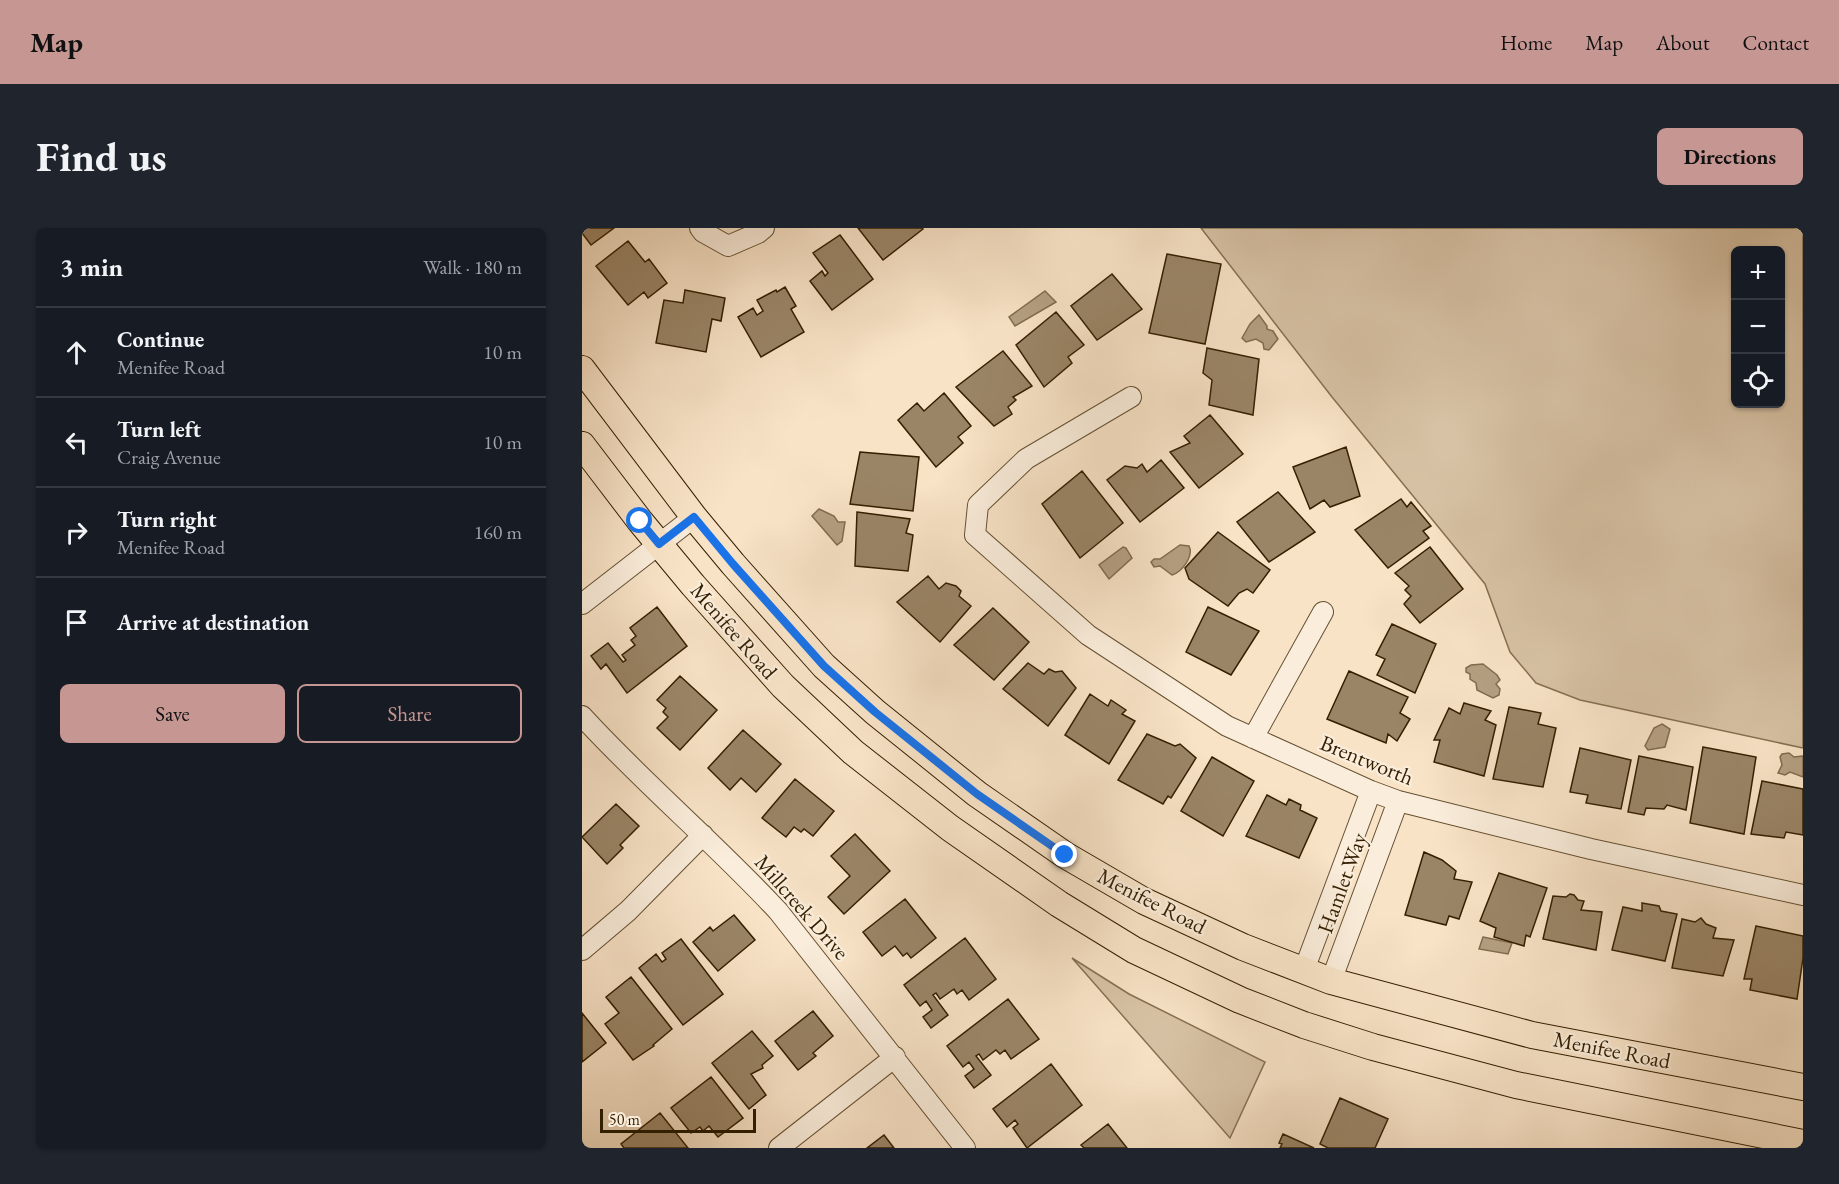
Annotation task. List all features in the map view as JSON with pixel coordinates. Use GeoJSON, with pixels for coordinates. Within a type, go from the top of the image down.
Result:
{"type":"FeatureCollection","features":[{"type":"Feature","properties":{"kind":"main road","name":"Menifee Road"},"geometry":{"type":"LineString","coordinates":[[582,369],[694,517],[824,666],[875,712],[977,794],[1065,855],[1144,901],[1244,947],[1331,981],[1532,1035],[1803,1087]]}},
{"type":"Feature","properties":{"kind":"main road","name":"Menifee Road"},"geometry":{"type":"LineString","coordinates":[[582,445],[659,544],[783,686],[854,752],[950,828],[1059,904],[1134,950],[1250,1004],[1304,1025],[1373,1047],[1516,1085],[1803,1143]]}},
{"type":"Feature","properties":{"kind":"street"},"geometry":{"type":"LineString","coordinates":[[700,228],[728,246],[764,228]]}},
{"type":"Feature","properties":{"kind":"street","name":"Brentworth"},"geometry":{"type":"LineString","coordinates":[[1131,397],[1026,459],[978,505],[975,535],[1088,634],[1227,726],[1398,801],[1591,849],[1803,895]]}},
{"type":"Feature","properties":{"kind":"street"},"geometry":{"type":"LineString","coordinates":[[582,604],[694,517]]}},
{"type":"Feature","properties":{"kind":"street"},"geometry":{"type":"LineString","coordinates":[[1253,738],[1323,612]]}},
{"type":"Feature","properties":{"kind":"street","name":"Millcreek Drive"},"geometry":{"type":"LineString","coordinates":[[582,716],[608,745],[778,910],[965,1148]]}},
{"type":"Feature","properties":{"kind":"street","name":"Hamlet Way"},"geometry":{"type":"LineString","coordinates":[[1304,970],[1371,791]]}},
{"type":"Feature","properties":{"kind":"street","name":"Hamlet Way"},"geometry":{"type":"LineString","coordinates":[[1331,981],[1398,801]]}},
{"type":"Feature","properties":{"kind":"street"},"geometry":{"type":"LineString","coordinates":[[582,950],[628,911],[703,835]]}},
{"type":"Feature","properties":{"kind":"street"},"geometry":{"type":"LineString","coordinates":[[779,1148],[895,1057]]}},
{"type":"Feature","properties":{"kind":"shaded area"},"geometry":{"type":"Polygon","coordinates":[[[1201,228],[1803,228],[1803,748],[1580,700],[1536,683],[1510,652],[1485,584],[1332,397],[1201,228]]]}},
{"type":"Feature","properties":{"kind":"shaded area"},"geometry":{"type":"Polygon","coordinates":[[[1045,291],[1056,302],[1015,326],[1009,317],[1045,291]]]}},
{"type":"Feature","properties":{"kind":"shaded area"},"geometry":{"type":"Polygon","coordinates":[[[1259,315],[1267,329],[1273,331],[1278,339],[1269,350],[1264,349],[1263,343],[1256,339],[1246,342],[1242,338],[1250,324],[1259,315]]]}},
{"type":"Feature","properties":{"kind":"shaded area"},"geometry":{"type":"Polygon","coordinates":[[[819,509],[834,516],[838,522],[845,522],[842,541],[837,545],[812,516],[819,509]]]}},
{"type":"Feature","properties":{"kind":"shaded area"},"geometry":{"type":"Polygon","coordinates":[[[1180,545],[1189,546],[1190,554],[1180,571],[1172,575],[1160,566],[1154,567],[1151,562],[1154,559],[1160,559],[1180,545]]]}},
{"type":"Feature","properties":{"kind":"shaded area"},"geometry":{"type":"Polygon","coordinates":[[[1123,547],[1132,558],[1109,579],[1099,565],[1123,547]]]}},
{"type":"Feature","properties":{"kind":"shaded area"},"geometry":{"type":"Polygon","coordinates":[[[1483,664],[1500,680],[1496,684],[1500,689],[1499,695],[1493,698],[1477,690],[1476,683],[1466,672],[1466,668],[1471,665],[1483,664]]]}},
{"type":"Feature","properties":{"kind":"shaded area"},"geometry":{"type":"Polygon","coordinates":[[[1662,724],[1670,729],[1665,747],[1648,750],[1645,746],[1654,728],[1662,724]]]}},
{"type":"Feature","properties":{"kind":"shaded area"},"geometry":{"type":"Polygon","coordinates":[[[1789,753],[1794,757],[1803,756],[1803,777],[1790,772],[1785,775],[1778,773],[1782,765],[1780,757],[1782,754],[1789,753]]]}},
{"type":"Feature","properties":{"kind":"shaded area"},"geometry":{"type":"Polygon","coordinates":[[[1483,937],[1512,943],[1508,954],[1479,949],[1483,937]]]}},
{"type":"Feature","properties":{"kind":"shaded area"},"geometry":{"type":"Polygon","coordinates":[[[1072,958],[1129,994],[1265,1062],[1230,1138],[1072,958]]]}},
{"type":"Feature","properties":{"kind":"building"},"geometry":{"type":"Polygon","coordinates":[[[582,228],[614,228],[591,245],[582,233],[582,228]]]}},
{"type":"Feature","properties":{"kind":"building"},"geometry":{"type":"Polygon","coordinates":[[[858,228],[922,228],[923,229],[883,260],[858,228]]]}},
{"type":"Feature","properties":{"kind":"building"},"geometry":{"type":"Polygon","coordinates":[[[840,235],[873,279],[832,310],[810,281],[822,271],[825,276],[828,273],[813,253],[840,235]]]}},
{"type":"Feature","properties":{"kind":"building"},"geometry":{"type":"Polygon","coordinates":[[[628,241],[645,262],[649,259],[667,283],[648,298],[644,292],[628,305],[596,266],[628,241]]]}},
{"type":"Feature","properties":{"kind":"building"},"geometry":{"type":"Polygon","coordinates":[[[1167,254],[1221,264],[1205,344],[1149,333],[1167,254]]]}},
{"type":"Feature","properties":{"kind":"building"},"geometry":{"type":"Polygon","coordinates":[[[1112,274],[1142,309],[1097,340],[1071,306],[1112,274]]]}},
{"type":"Feature","properties":{"kind":"building"},"geometry":{"type":"Polygon","coordinates":[[[785,287],[796,306],[791,309],[804,332],[761,357],[738,317],[753,308],[757,315],[763,311],[757,300],[785,287]]]}},
{"type":"Feature","properties":{"kind":"building"},"geometry":{"type":"Polygon","coordinates":[[[685,290],[725,298],[721,321],[712,319],[706,352],[656,343],[664,300],[683,303],[685,290]]]}},
{"type":"Feature","properties":{"kind":"building"},"geometry":{"type":"Polygon","coordinates":[[[1056,312],[1084,345],[1068,357],[1072,363],[1044,387],[1016,345],[1056,312]]]}},
{"type":"Feature","properties":{"kind":"building"},"geometry":{"type":"Polygon","coordinates":[[[1207,348],[1259,359],[1253,415],[1209,405],[1212,380],[1203,373],[1207,348]]]}},
{"type":"Feature","properties":{"kind":"building"},"geometry":{"type":"Polygon","coordinates":[[[1003,351],[1032,386],[1013,397],[1016,400],[1008,407],[1012,414],[994,426],[956,387],[1003,351]]]}},
{"type":"Feature","properties":{"kind":"building"},"geometry":{"type":"Polygon","coordinates":[[[944,393],[971,426],[958,437],[963,443],[936,467],[898,420],[917,403],[924,411],[944,393]]]}},
{"type":"Feature","properties":{"kind":"building"},"geometry":{"type":"Polygon","coordinates":[[[1210,415],[1243,454],[1199,488],[1170,452],[1190,443],[1184,436],[1210,415]]]}},
{"type":"Feature","properties":{"kind":"building"},"geometry":{"type":"Polygon","coordinates":[[[1346,447],[1360,496],[1330,507],[1324,500],[1310,509],[1293,467],[1346,447]]]}},
{"type":"Feature","properties":{"kind":"building"},"geometry":{"type":"Polygon","coordinates":[[[860,452],[919,457],[913,511],[850,504],[860,452]]]}},
{"type":"Feature","properties":{"kind":"building"},"geometry":{"type":"Polygon","coordinates":[[[1161,460],[1184,488],[1140,522],[1107,480],[1125,466],[1137,468],[1142,464],[1147,472],[1161,460]]]}},
{"type":"Feature","properties":{"kind":"building"},"geometry":{"type":"Polygon","coordinates":[[[1082,471],[1123,523],[1080,558],[1042,504],[1082,471]]]}},
{"type":"Feature","properties":{"kind":"building"},"geometry":{"type":"Polygon","coordinates":[[[1278,492],[1315,532],[1269,562],[1237,522],[1278,492]]]}},
{"type":"Feature","properties":{"kind":"building"},"geometry":{"type":"Polygon","coordinates":[[[1401,499],[1407,507],[1411,502],[1431,526],[1423,531],[1429,538],[1388,568],[1355,530],[1401,499]]]}},
{"type":"Feature","properties":{"kind":"building"},"geometry":{"type":"Polygon","coordinates":[[[857,512],[910,519],[906,533],[913,535],[908,571],[855,566],[857,512]]]}},
{"type":"Feature","properties":{"kind":"building"},"geometry":{"type":"Polygon","coordinates":[[[1218,532],[1270,570],[1253,593],[1247,589],[1239,593],[1228,606],[1189,579],[1185,568],[1218,532]]]}},
{"type":"Feature","properties":{"kind":"building"},"geometry":{"type":"Polygon","coordinates":[[[1430,547],[1463,589],[1420,623],[1404,604],[1411,596],[1405,590],[1409,586],[1395,573],[1430,547]]]}},
{"type":"Feature","properties":{"kind":"building"},"geometry":{"type":"Polygon","coordinates":[[[928,576],[939,589],[946,583],[956,586],[961,591],[959,596],[971,606],[940,642],[897,602],[928,576]]]}},
{"type":"Feature","properties":{"kind":"building"},"geometry":{"type":"Polygon","coordinates":[[[657,607],[687,646],[627,693],[606,664],[601,669],[591,656],[608,643],[623,662],[626,660],[622,655],[635,645],[631,640],[636,636],[630,628],[657,607]]]}},
{"type":"Feature","properties":{"kind":"building"},"geometry":{"type":"Polygon","coordinates":[[[1208,607],[1259,631],[1231,675],[1186,652],[1208,607]]]}},
{"type":"Feature","properties":{"kind":"building"},"geometry":{"type":"Polygon","coordinates":[[[993,608],[1029,642],[994,680],[954,645],[993,608]]]}},
{"type":"Feature","properties":{"kind":"building"},"geometry":{"type":"Polygon","coordinates":[[[1392,624],[1436,644],[1415,693],[1377,675],[1385,659],[1376,655],[1392,624]]]}},
{"type":"Feature","properties":{"kind":"building"},"geometry":{"type":"Polygon","coordinates":[[[1028,663],[1044,674],[1049,669],[1055,672],[1062,671],[1076,688],[1048,726],[1003,689],[1028,663]]]}},
{"type":"Feature","properties":{"kind":"building"},"geometry":{"type":"Polygon","coordinates":[[[1349,671],[1408,697],[1400,713],[1410,719],[1397,741],[1388,734],[1386,743],[1327,719],[1349,671]]]}},
{"type":"Feature","properties":{"kind":"building"},"geometry":{"type":"Polygon","coordinates":[[[680,676],[717,710],[680,750],[657,728],[668,717],[663,712],[666,708],[657,700],[680,676]]]}},
{"type":"Feature","properties":{"kind":"building"},"geometry":{"type":"Polygon","coordinates":[[[1090,694],[1108,706],[1111,700],[1126,710],[1122,714],[1135,721],[1109,764],[1065,735],[1090,694]]]}},
{"type":"Feature","properties":{"kind":"building"},"geometry":{"type":"Polygon","coordinates":[[[1464,703],[1491,711],[1485,720],[1496,725],[1484,776],[1434,762],[1440,740],[1434,740],[1449,708],[1460,714],[1464,703]]]}},
{"type":"Feature","properties":{"kind":"building"},"geometry":{"type":"Polygon","coordinates":[[[1509,707],[1541,713],[1538,724],[1556,728],[1543,787],[1493,779],[1509,707]]]}},
{"type":"Feature","properties":{"kind":"building"},"geometry":{"type":"Polygon","coordinates":[[[743,730],[781,764],[756,792],[741,778],[730,790],[708,768],[743,730]]]}},
{"type":"Feature","properties":{"kind":"building"},"geometry":{"type":"Polygon","coordinates":[[[1147,734],[1175,746],[1180,744],[1196,758],[1171,798],[1168,796],[1163,804],[1118,780],[1147,734]]]}},
{"type":"Feature","properties":{"kind":"building"},"geometry":{"type":"Polygon","coordinates":[[[1703,747],[1756,757],[1744,834],[1690,823],[1703,747]]]}},
{"type":"Feature","properties":{"kind":"building"},"geometry":{"type":"Polygon","coordinates":[[[1580,748],[1631,760],[1621,809],[1586,803],[1588,795],[1570,792],[1580,748]]]}},
{"type":"Feature","properties":{"kind":"building"},"geometry":{"type":"Polygon","coordinates":[[[1639,756],[1693,767],[1686,810],[1667,805],[1664,809],[1646,808],[1644,815],[1628,812],[1639,756]]]}},
{"type":"Feature","properties":{"kind":"building"},"geometry":{"type":"Polygon","coordinates":[[[1212,757],[1254,781],[1223,836],[1181,811],[1212,757]]]}},
{"type":"Feature","properties":{"kind":"building"},"geometry":{"type":"Polygon","coordinates":[[[795,779],[834,811],[813,836],[804,829],[801,832],[794,827],[786,837],[762,818],[795,779]]]}},
{"type":"Feature","properties":{"kind":"building"},"geometry":{"type":"Polygon","coordinates":[[[1762,781],[1803,789],[1803,835],[1786,832],[1784,838],[1751,834],[1762,781]]]}},
{"type":"Feature","properties":{"kind":"building"},"geometry":{"type":"Polygon","coordinates":[[[1267,795],[1286,805],[1289,799],[1301,805],[1300,810],[1317,818],[1299,858],[1246,836],[1267,795]]]}},
{"type":"Feature","properties":{"kind":"building"},"geometry":{"type":"Polygon","coordinates":[[[616,804],[639,826],[620,845],[623,848],[607,864],[582,837],[616,804]]]}},
{"type":"Feature","properties":{"kind":"building"},"geometry":{"type":"Polygon","coordinates":[[[855,834],[890,871],[844,914],[828,897],[850,876],[831,856],[855,834]]]}},
{"type":"Feature","properties":{"kind":"building"},"geometry":{"type":"Polygon","coordinates":[[[1424,852],[1442,860],[1456,871],[1454,879],[1472,882],[1459,919],[1449,916],[1446,925],[1405,915],[1424,852]]]}},
{"type":"Feature","properties":{"kind":"building"},"geometry":{"type":"Polygon","coordinates":[[[1499,873],[1547,888],[1530,937],[1526,935],[1524,946],[1494,937],[1496,928],[1480,921],[1499,873]]]}},
{"type":"Feature","properties":{"kind":"building"},"geometry":{"type":"Polygon","coordinates":[[[1570,894],[1584,901],[1581,910],[1602,912],[1596,950],[1543,939],[1553,896],[1566,897],[1570,894]]]}},
{"type":"Feature","properties":{"kind":"building"},"geometry":{"type":"Polygon","coordinates":[[[905,899],[936,938],[911,958],[907,953],[903,956],[895,946],[882,956],[863,932],[905,899]]]}},
{"type":"Feature","properties":{"kind":"building"},"geometry":{"type":"Polygon","coordinates":[[[1642,903],[1659,906],[1661,911],[1677,914],[1665,961],[1612,950],[1623,907],[1642,911],[1642,903]]]}},
{"type":"Feature","properties":{"kind":"building"},"geometry":{"type":"Polygon","coordinates":[[[734,915],[755,940],[718,971],[693,942],[710,927],[713,931],[734,915]]]}},
{"type":"Feature","properties":{"kind":"building"},"geometry":{"type":"Polygon","coordinates":[[[1701,918],[1706,924],[1716,928],[1713,938],[1734,940],[1723,976],[1672,968],[1682,919],[1695,922],[1701,918]]]}},
{"type":"Feature","properties":{"kind":"building"},"geometry":{"type":"Polygon","coordinates":[[[1756,926],[1803,936],[1803,958],[1797,999],[1750,990],[1752,979],[1744,979],[1756,926]]]}},
{"type":"Feature","properties":{"kind":"building"},"geometry":{"type":"Polygon","coordinates":[[[965,938],[996,979],[969,1000],[962,990],[957,994],[954,989],[940,999],[936,993],[933,995],[948,1015],[931,1028],[923,1017],[932,1010],[926,1001],[920,1006],[904,985],[965,938]]]}},
{"type":"Feature","properties":{"kind":"building"},"geometry":{"type":"Polygon","coordinates":[[[681,939],[723,994],[683,1025],[639,968],[656,954],[662,962],[666,959],[662,953],[681,939]]]}},
{"type":"Feature","properties":{"kind":"building"},"geometry":{"type":"Polygon","coordinates":[[[631,977],[672,1029],[654,1046],[633,1060],[605,1024],[619,1013],[606,997],[631,977]]]}},
{"type":"Feature","properties":{"kind":"building"},"geometry":{"type":"Polygon","coordinates":[[[1008,999],[1039,1039],[1011,1059],[1005,1050],[1000,1054],[996,1050],[983,1060],[979,1054],[976,1056],[991,1075],[974,1088],[965,1076],[974,1069],[969,1062],[963,1067],[947,1046],[1008,999]]]}},
{"type":"Feature","properties":{"kind":"building"},"geometry":{"type":"Polygon","coordinates":[[[813,1011],[833,1036],[813,1053],[816,1056],[798,1070],[775,1041],[813,1011]]]}},
{"type":"Feature","properties":{"kind":"building"},"geometry":{"type":"Polygon","coordinates":[[[582,1013],[606,1043],[582,1062],[582,1013]]]}},
{"type":"Feature","properties":{"kind":"building"},"geometry":{"type":"Polygon","coordinates":[[[752,1031],[773,1056],[762,1065],[763,1068],[751,1074],[766,1095],[749,1109],[712,1063],[752,1031]]]}},
{"type":"Feature","properties":{"kind":"building"},"geometry":{"type":"Polygon","coordinates":[[[1051,1064],[1082,1105],[1027,1148],[1013,1128],[1018,1124],[1015,1120],[1007,1127],[993,1109],[1051,1064]]]}},
{"type":"Feature","properties":{"kind":"building"},"geometry":{"type":"Polygon","coordinates":[[[711,1077],[743,1118],[718,1137],[709,1126],[703,1131],[700,1127],[691,1133],[671,1108],[711,1077]]]}},
{"type":"Feature","properties":{"kind":"building"},"geometry":{"type":"Polygon","coordinates":[[[1340,1098],[1388,1119],[1375,1148],[1328,1148],[1320,1144],[1340,1098]]]}},
{"type":"Feature","properties":{"kind":"building"},"geometry":{"type":"Polygon","coordinates":[[[660,1113],[688,1148],[624,1148],[621,1144],[660,1113]]]}},
{"type":"Feature","properties":{"kind":"building"},"geometry":{"type":"Polygon","coordinates":[[[1108,1124],[1127,1148],[1084,1148],[1081,1145],[1108,1124]]]}},
{"type":"Feature","properties":{"kind":"building"},"geometry":{"type":"Polygon","coordinates":[[[1283,1134],[1314,1148],[1280,1148],[1282,1144],[1279,1143],[1283,1134]]]}},
{"type":"Feature","properties":{"kind":"building"},"geometry":{"type":"Polygon","coordinates":[[[884,1135],[894,1148],[867,1148],[884,1135]]]}},
{"type":"Feature","properties":{"kind":"route"},"geometry":{"type":"LineString","coordinates":[[640,521],[659,544],[694,517],[824,666],[922,751],[977,794],[1065,855]]}}]}
